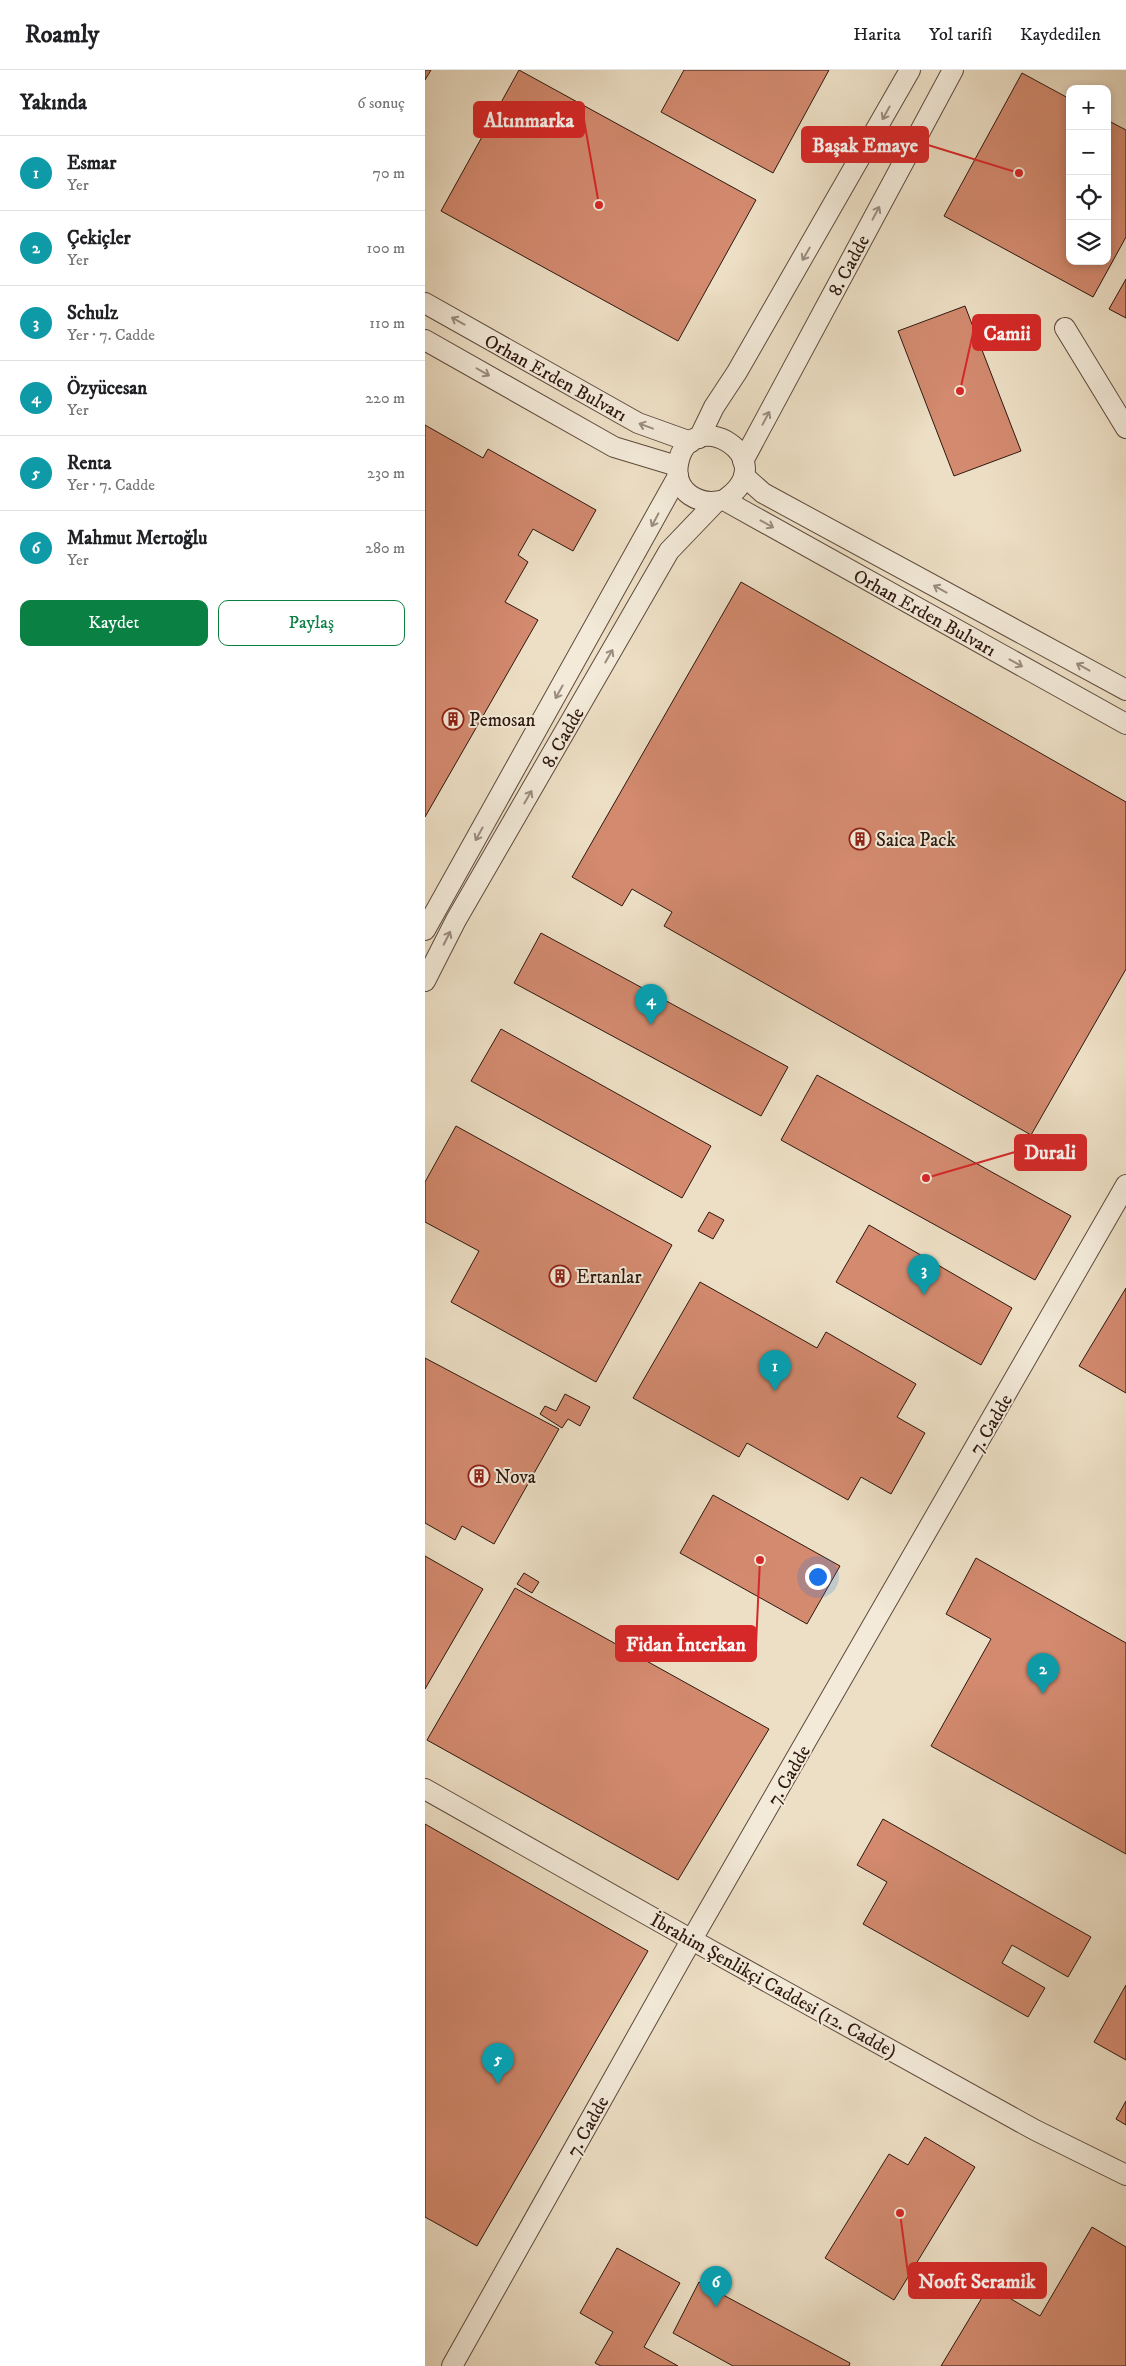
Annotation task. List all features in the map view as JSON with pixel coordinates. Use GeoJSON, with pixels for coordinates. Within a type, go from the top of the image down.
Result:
{"type":"FeatureCollection","features":[{"type":"Feature","properties":{"kind":"street"},"geometry":{"type":"LineString","coordinates":[[677,471],[679,456],[695,440],[737,372],[910,70]]}},
{"type":"Feature","properties":{"kind":"street","name":"8. Cadde"},"geometry":{"type":"LineString","coordinates":[[743,468],[953,70]]}},
{"type":"Feature","properties":{"kind":"street","name":"Orhan Erden Bulvarı"},"geometry":{"type":"LineString","coordinates":[[425,302],[638,423],[695,440],[709,436],[731,442],[738,451],[743,468],[763,493],[1126,690]]}},
{"type":"Feature","properties":{"kind":"street"},"geometry":{"type":"LineString","coordinates":[[1065,328],[1126,428]]}},
{"type":"Feature","properties":{"kind":"street","name":"Orhan Erden Bulvarı"},"geometry":{"type":"LineString","coordinates":[[425,340],[614,447],[677,471],[687,494],[695,500],[720,502],[1126,724]]}},
{"type":"Feature","properties":{"kind":"street"},"geometry":{"type":"LineString","coordinates":[[720,502],[733,494],[743,468]]}},
{"type":"Feature","properties":{"kind":"street","name":"8. Cadde"},"geometry":{"type":"LineString","coordinates":[[425,930],[651,527],[677,471]]}},
{"type":"Feature","properties":{"kind":"street","name":"8. Cadde"},"geometry":{"type":"LineString","coordinates":[[425,981],[456,920],[669,552],[720,502]]}},
{"type":"Feature","properties":{"kind":"street","name":"7. Cadde"},"geometry":{"type":"LineString","coordinates":[[452,2366],[692,1940],[1126,1185]]}},
{"type":"Feature","properties":{"kind":"street","name":"İbrahim Şenlikçi Caddesi (12. Cadde)"},"geometry":{"type":"LineString","coordinates":[[425,1789],[692,1940],[1035,2130],[1126,2175]]}},
{"type":"Feature","properties":{"kind":"building"},"geometry":{"type":"Polygon","coordinates":[[[425,70],[431,70],[425,80],[425,70]]]}},
{"type":"Feature","properties":{"kind":"building"},"geometry":{"type":"Polygon","coordinates":[[[519,70],[756,200],[678,341],[441,211],[519,70]]]}},
{"type":"Feature","properties":{"kind":"building"},"geometry":{"type":"Polygon","coordinates":[[[684,70],[829,70],[773,173],[661,112],[684,70]]]}},
{"type":"Feature","properties":{"kind":"building"},"geometry":{"type":"Polygon","coordinates":[[[1022,73],[1066,97],[1066,265],[1111,265],[1093,297],[944,216],[1022,73]]]}},
{"type":"Feature","properties":{"kind":"building"},"geometry":{"type":"Polygon","coordinates":[[[1111,122],[1126,130],[1126,237],[1111,264],[1111,122]]]}},
{"type":"Feature","properties":{"kind":"building"},"geometry":{"type":"Polygon","coordinates":[[[1126,279],[1126,318],[1109,309],[1126,279]]]}},
{"type":"Feature","properties":{"kind":"building"},"geometry":{"type":"Polygon","coordinates":[[[965,306],[1021,451],[954,476],[898,331],[965,306]]]}},
{"type":"Feature","properties":{"kind":"building","name":"Pemosan"},"geometry":{"type":"Polygon","coordinates":[[[425,425],[483,458],[488,449],[596,510],[573,551],[533,529],[518,555],[528,562],[505,602],[538,620],[425,817],[425,425]]]}},
{"type":"Feature","properties":{"kind":"building","name":"Saica Pack"},"geometry":{"type":"Polygon","coordinates":[[[741,582],[1126,802],[1126,969],[1031,1135],[664,926],[672,912],[632,889],[622,906],[572,877],[741,582]]]}},
{"type":"Feature","properties":{"kind":"building"},"geometry":{"type":"Polygon","coordinates":[[[541,933],[788,1067],[761,1116],[514,983],[541,933]]]}},
{"type":"Feature","properties":{"kind":"building"},"geometry":{"type":"Polygon","coordinates":[[[501,1029],[711,1146],[682,1198],[471,1081],[501,1029]]]}},
{"type":"Feature","properties":{"kind":"building"},"geometry":{"type":"Polygon","coordinates":[[[817,1075],[1071,1216],[1035,1280],[781,1140],[817,1075]]]}},
{"type":"Feature","properties":{"kind":"building","name":"Ertanlar"},"geometry":{"type":"Polygon","coordinates":[[[456,1126],[672,1245],[596,1382],[451,1302],[479,1251],[425,1222],[425,1182],[456,1126]]]}},
{"type":"Feature","properties":{"kind":"building"},"geometry":{"type":"Polygon","coordinates":[[[709,1212],[724,1220],[713,1239],[698,1231],[709,1212]]]}},
{"type":"Feature","properties":{"kind":"building"},"geometry":{"type":"Polygon","coordinates":[[[869,1225],[1012,1308],[981,1365],[836,1282],[869,1225]]]}},
{"type":"Feature","properties":{"kind":"building"},"geometry":{"type":"Polygon","coordinates":[[[700,1282],[817,1348],[826,1332],[916,1384],[897,1417],[925,1433],[891,1494],[861,1477],[848,1500],[747,1443],[739,1457],[633,1398],[700,1282]]]}},
{"type":"Feature","properties":{"kind":"building"},"geometry":{"type":"Polygon","coordinates":[[[1126,1288],[1126,1393],[1079,1366],[1126,1288]]]}},
{"type":"Feature","properties":{"kind":"building","name":"Nova"},"geometry":{"type":"Polygon","coordinates":[[[425,1358],[559,1429],[494,1544],[462,1526],[455,1540],[425,1523],[425,1358]]]}},
{"type":"Feature","properties":{"kind":"building"},"geometry":{"type":"Polygon","coordinates":[[[565,1394],[590,1407],[580,1426],[568,1419],[562,1428],[540,1414],[545,1406],[556,1411],[565,1394]]]}},
{"type":"Feature","properties":{"kind":"building"},"geometry":{"type":"Polygon","coordinates":[[[713,1495],[840,1566],[807,1624],[680,1553],[713,1495]]]}},
{"type":"Feature","properties":{"kind":"building"},"geometry":{"type":"Polygon","coordinates":[[[425,1556],[483,1589],[425,1689],[425,1556]]]}},
{"type":"Feature","properties":{"kind":"building"},"geometry":{"type":"Polygon","coordinates":[[[976,1558],[1126,1643],[1126,1854],[931,1746],[991,1639],[946,1614],[976,1558]]]}},
{"type":"Feature","properties":{"kind":"building"},"geometry":{"type":"Polygon","coordinates":[[[524,1573],[539,1582],[532,1593],[517,1584],[524,1573]]]}},
{"type":"Feature","properties":{"kind":"building"},"geometry":{"type":"Polygon","coordinates":[[[515,1588],[769,1729],[678,1880],[427,1740],[515,1588]]]}},
{"type":"Feature","properties":{"kind":"building"},"geometry":{"type":"Polygon","coordinates":[[[883,1819],[1091,1937],[1068,1977],[1012,1945],[1002,1963],[1045,1988],[1028,2017],[863,1924],[887,1882],[857,1865],[883,1819]]]}},
{"type":"Feature","properties":{"kind":"building"},"geometry":{"type":"Polygon","coordinates":[[[425,1824],[648,1951],[477,2246],[425,2217],[425,1824]]]}},
{"type":"Feature","properties":{"kind":"building"},"geometry":{"type":"Polygon","coordinates":[[[1126,1985],[1126,2060],[1094,2042],[1126,1985]]]}},
{"type":"Feature","properties":{"kind":"building"},"geometry":{"type":"Polygon","coordinates":[[[1126,2101],[1126,2125],[1116,2119],[1126,2101]]]}},
{"type":"Feature","properties":{"kind":"building"},"geometry":{"type":"Polygon","coordinates":[[[925,2137],[975,2167],[894,2300],[825,2258],[889,2154],[908,2165],[925,2137]]]}},
{"type":"Feature","properties":{"kind":"building"},"geometry":{"type":"Polygon","coordinates":[[[1092,2227],[1126,2247],[1126,2366],[941,2366],[989,2286],[1040,2316],[1092,2227]]]}},
{"type":"Feature","properties":{"kind":"building"},"geometry":{"type":"Polygon","coordinates":[[[617,2248],[680,2283],[644,2347],[678,2366],[601,2366],[595,2363],[613,2332],[580,2313],[617,2248]]]}},
{"type":"Feature","properties":{"kind":"building"},"geometry":{"type":"Polygon","coordinates":[[[699,2282],[850,2363],[849,2366],[733,2366],[673,2333],[699,2282]]]}},
{"type":"Feature","properties":{"kind":"place","name":"Başak Emaye"},"geometry":{"type":"Point","coordinates":[1019,173]}},
{"type":"Feature","properties":{"kind":"place","name":"Altınmarka"},"geometry":{"type":"Point","coordinates":[599,205]}},
{"type":"Feature","properties":{"kind":"place","name":"Camii"},"geometry":{"type":"Point","coordinates":[960,391]}},
{"type":"Feature","properties":{"kind":"place","name":"Pemosan"},"geometry":{"type":"Point","coordinates":[453,719]}},
{"type":"Feature","properties":{"kind":"place","name":"Saica Pack"},"geometry":{"type":"Point","coordinates":[860,839]}},
{"type":"Feature","properties":{"kind":"place","name":"Özyücesan"},"geometry":{"type":"Point","coordinates":[651,1025]}},
{"type":"Feature","properties":{"kind":"place","name":"Durali"},"geometry":{"type":"Point","coordinates":[926,1178]}},
{"type":"Feature","properties":{"kind":"place","name":"Ertanlar"},"geometry":{"type":"Point","coordinates":[560,1276]}},
{"type":"Feature","properties":{"kind":"place","name":"Schulz"},"geometry":{"type":"Point","coordinates":[924,1295]}},
{"type":"Feature","properties":{"kind":"place","name":"Esmar"},"geometry":{"type":"Point","coordinates":[775,1391]}},
{"type":"Feature","properties":{"kind":"place","name":"Nova"},"geometry":{"type":"Point","coordinates":[479,1476]}},
{"type":"Feature","properties":{"kind":"place","name":"Fidan İnterkan"},"geometry":{"type":"Point","coordinates":[760,1560]}},
{"type":"Feature","properties":{"kind":"place","name":"Çekiçler"},"geometry":{"type":"Point","coordinates":[1043,1694]}},
{"type":"Feature","properties":{"kind":"place","name":"Renta"},"geometry":{"type":"Point","coordinates":[498,2084]}},
{"type":"Feature","properties":{"kind":"place","name":"Nooft Seramik"},"geometry":{"type":"Point","coordinates":[900,2213]}},
{"type":"Feature","properties":{"kind":"place","name":"Mahmut Mertoğlu"},"geometry":{"type":"Point","coordinates":[716,2307]}}]}
